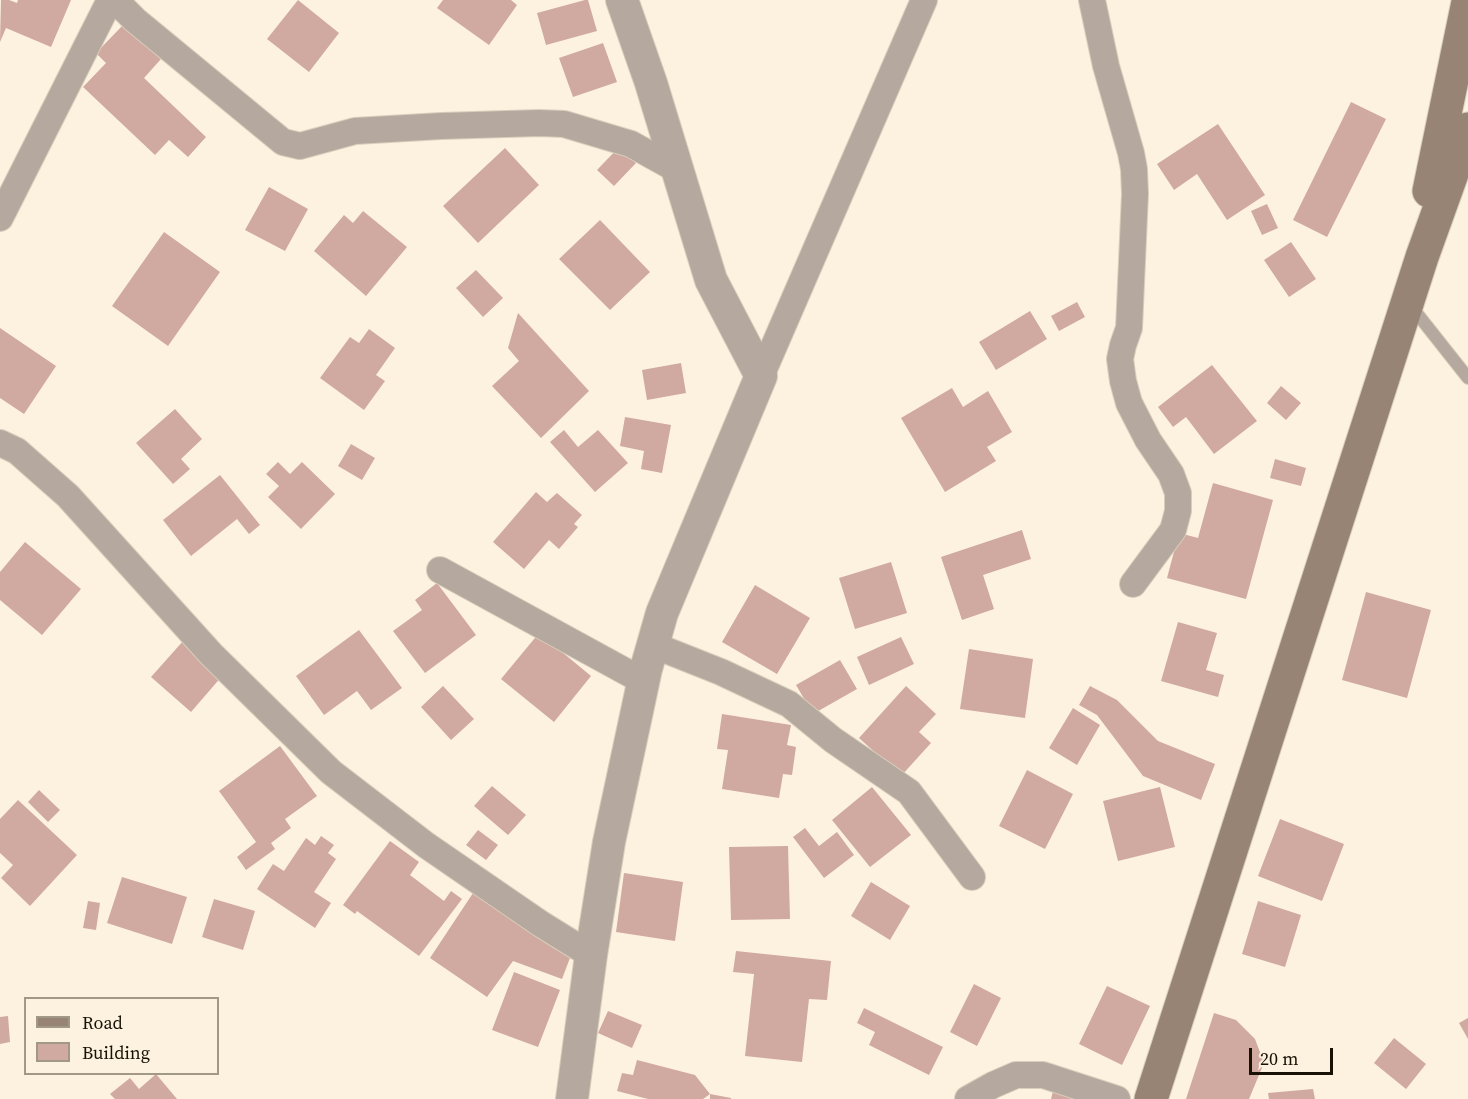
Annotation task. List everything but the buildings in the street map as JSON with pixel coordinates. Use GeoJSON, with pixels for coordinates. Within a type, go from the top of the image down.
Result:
{"type":"FeatureCollection","features":[{"type":"Feature","properties":{"kind":"main road"},"geometry":{"type":"LineString","coordinates":[[1422,257],[1425,213],[1431,175],[1468,2]]}},
{"type":"Feature","properties":{"kind":"main road"},"geometry":{"type":"LineString","coordinates":[[1151,1099],[1422,257],[1468,129]]}},
{"type":"Feature","properties":{"kind":"street"},"geometry":{"type":"LineString","coordinates":[[0,218],[110,0]]}},
{"type":"Feature","properties":{"kind":"street"},"geometry":{"type":"LineString","coordinates":[[115,0],[135,20],[283,142],[300,146],[355,131],[452,125],[564,124],[631,144],[678,170]]}},
{"type":"Feature","properties":{"kind":"street"},"geometry":{"type":"LineString","coordinates":[[622,0],[651,83],[711,280],[761,376]]}},
{"type":"Feature","properties":{"kind":"street"},"geometry":{"type":"LineString","coordinates":[[572,1099],[609,842],[643,681],[662,613],[761,376],[924,0]]}},
{"type":"Feature","properties":{"kind":"street"},"geometry":{"type":"LineString","coordinates":[[1092,0],[1106,66],[1134,169],[1130,317],[1120,360],[1123,381],[1130,403],[1148,440],[1171,474],[1178,493],[1178,511],[1173,530],[1133,584]]}},
{"type":"Feature","properties":{"kind":"street"},"geometry":{"type":"LineString","coordinates":[[0,443],[17,452],[68,496],[211,654],[331,772],[426,845],[541,924],[591,955]]}},
{"type":"Feature","properties":{"kind":"street"},"geometry":{"type":"LineString","coordinates":[[440,570],[643,681]]}},
{"type":"Feature","properties":{"kind":"street"},"geometry":{"type":"LineString","coordinates":[[653,645],[721,672],[789,704],[833,740],[909,792],[972,877]]}},
{"type":"Feature","properties":{"kind":"street"},"geometry":{"type":"LineString","coordinates":[[968,1099],[993,1084],[1016,1075],[1043,1075],[1117,1099]]}},
{"type":"Feature","properties":{"kind":"lane"},"geometry":{"type":"LineString","coordinates":[[1408,303],[1468,378]]}}]}
